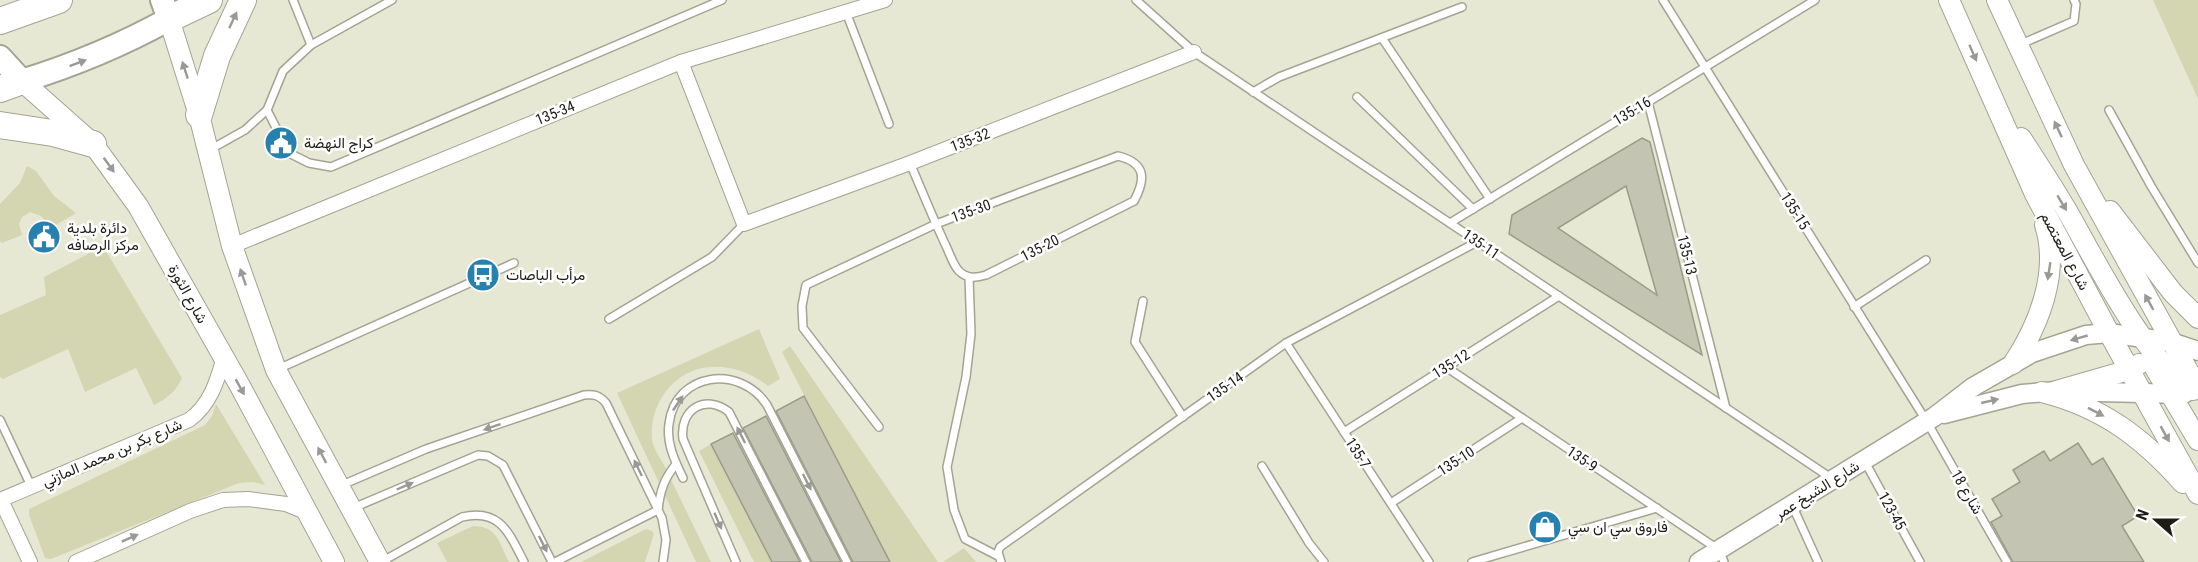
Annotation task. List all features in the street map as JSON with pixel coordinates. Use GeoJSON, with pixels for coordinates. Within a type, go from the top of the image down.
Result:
{"type":"FeatureCollection","features":[{"type":"Feature","properties":{"kind":"highway"},"geometry":{"type":"LineString","coordinates":[[0,21],[59,0]]}},
{"type":"Feature","properties":{"kind":"highway"},"geometry":{"type":"LineString","coordinates":[[165,10],[210,0]]}},
{"type":"Feature","properties":{"kind":"highway"},"geometry":{"type":"LineString","coordinates":[[200,115],[217,56],[243,0]]}},
{"type":"Feature","properties":{"kind":"highway"},"geometry":{"type":"LineString","coordinates":[[0,125],[53,133],[93,144]]}},
{"type":"Feature","properties":{"kind":"main road","name":"شارع المعتصم"},"geometry":{"type":"LineString","coordinates":[[1949,0],[2035,194],[2198,494]]}},
{"type":"Feature","properties":{"kind":"main road"},"geometry":{"type":"LineString","coordinates":[[1997,0],[2074,165],[2155,348],[2171,394],[2198,440]]}},
{"type":"Feature","properties":{"kind":"main road"},"geometry":{"type":"LineString","coordinates":[[11,85],[99,55],[135,38],[165,10],[200,115],[232,246],[276,370],[380,562]]}},
{"type":"Feature","properties":{"kind":"main road","name":"شارع الثورة"},"geometry":{"type":"LineString","coordinates":[[0,57],[11,85],[93,144],[138,206],[224,357],[334,562]]}},
{"type":"Feature","properties":{"kind":"main road"},"geometry":{"type":"LineString","coordinates":[[1986,83],[2061,201],[2121,305],[2183,384],[2198,392]]}},
{"type":"Feature","properties":{"kind":"main road"},"geometry":{"type":"LineString","coordinates":[[2074,165],[2173,292],[2198,318]]}},
{"type":"Feature","properties":{"kind":"main road"},"geometry":{"type":"LineString","coordinates":[[2013,364],[2024,348],[2039,315],[2051,266],[2048,236],[2035,194]]}},
{"type":"Feature","properties":{"kind":"main road"},"geometry":{"type":"LineString","coordinates":[[2109,333],[2136,345],[2155,348]]}},
{"type":"Feature","properties":{"kind":"main road"},"geometry":{"type":"LineString","coordinates":[[2049,391],[2129,370],[2155,348]]}},
{"type":"Feature","properties":{"kind":"main road"},"geometry":{"type":"LineString","coordinates":[[2049,391],[2102,414],[2138,438],[2159,457],[2198,500]]}},
{"type":"Feature","properties":{"kind":"street","name":"135-34"},"geometry":{"type":"LineString","coordinates":[[232,246],[681,62],[885,0]]}},
{"type":"Feature","properties":{"kind":"street","name":"135-32"},"geometry":{"type":"LineString","coordinates":[[744,224],[910,163],[1194,52]]}},
{"type":"Feature","properties":{"kind":"street"},"geometry":{"type":"LineString","coordinates":[[681,62],[744,224]]}},
{"type":"Feature","properties":{"kind":"street","name":"شارع الشيخ عمر"},"geometry":{"type":"LineString","coordinates":[[1699,562],[1721,556],[1792,505],[1930,419],[1973,387],[2032,353],[2086,335],[2109,333]]}},
{"type":"Feature","properties":{"kind":"street"},"geometry":{"type":"LineString","coordinates":[[2155,348],[2198,351]]}},
{"type":"Feature","properties":{"kind":"street","name":"شارع بكر بن محمد المازني"},"geometry":{"type":"LineString","coordinates":[[0,500],[189,420],[198,413],[212,393],[224,357]]}},
{"type":"Feature","properties":{"kind":"street","name":"شارع الشيخ عمر"},"geometry":{"type":"LineString","coordinates":[[1930,419],[1976,404],[2049,391],[2143,394],[2198,392]]}},
{"type":"Feature","properties":{"kind":"street"},"geometry":{"type":"LineString","coordinates":[[76,562],[190,511],[223,500],[248,499],[286,504],[308,513]]}},
{"type":"Feature","properties":{"kind":"street"},"geometry":{"type":"LineString","coordinates":[[0,500],[30,562]]}},
{"type":"Feature","properties":{"kind":"lane"},"geometry":{"type":"LineString","coordinates":[[293,0],[311,45]]}},
{"type":"Feature","properties":{"kind":"lane"},"geometry":{"type":"LineString","coordinates":[[208,151],[245,130],[267,110],[283,71],[311,45],[392,0]]}},
{"type":"Feature","properties":{"kind":"lane"},"geometry":{"type":"LineString","coordinates":[[267,110],[289,153],[309,163],[331,167],[722,0]]}},
{"type":"Feature","properties":{"kind":"lane","name":"135-11"},"geometry":{"type":"LineString","coordinates":[[1136,0],[1194,52],[1833,480]]}},
{"type":"Feature","properties":{"kind":"lane","name":"135-15"},"geometry":{"type":"LineString","coordinates":[[1663,0],[1854,307],[1930,419]]}},
{"type":"Feature","properties":{"kind":"lane","name":"135-16"},"geometry":{"type":"LineString","coordinates":[[1450,223],[1815,0]]}},
{"type":"Feature","properties":{"kind":"lane"},"geometry":{"type":"LineString","coordinates":[[2018,45],[2074,21],[2076,4],[2074,0]]}},
{"type":"Feature","properties":{"kind":"lane"},"geometry":{"type":"LineString","coordinates":[[1253,92],[1279,77],[1462,7]]}},
{"type":"Feature","properties":{"kind":"lane"},"geometry":{"type":"LineString","coordinates":[[846,12],[889,124]]}},
{"type":"Feature","properties":{"kind":"lane"},"geometry":{"type":"LineString","coordinates":[[1382,38],[1490,199]]}},
{"type":"Feature","properties":{"kind":"lane"},"geometry":{"type":"LineString","coordinates":[[1357,97],[1473,209]]}},
{"type":"Feature","properties":{"kind":"lane","name":"135-13"},"geometry":{"type":"LineString","coordinates":[[1648,102],[1726,408]]}},
{"type":"Feature","properties":{"kind":"lane"},"geometry":{"type":"LineString","coordinates":[[2109,110],[2151,186],[2198,263]]}},
{"type":"Feature","properties":{"kind":"lane","name":"135-30"},"geometry":{"type":"LineString","coordinates":[[879,427],[802,328],[802,306],[806,285],[936,225],[1118,156],[1129,159],[1138,168]]}},
{"type":"Feature","properties":{"kind":"lane"},"geometry":{"type":"LineString","coordinates":[[910,163],[936,225],[959,271],[969,277],[971,334],[966,377],[947,467],[954,510],[965,539],[999,559]]}},
{"type":"Feature","properties":{"kind":"lane","name":"135-20"},"geometry":{"type":"LineString","coordinates":[[969,277],[976,278],[986,275],[1134,201],[1142,187],[1142,177],[1138,168]]}},
{"type":"Feature","properties":{"kind":"lane"},"geometry":{"type":"LineString","coordinates":[[609,319],[712,257],[744,224]]}},
{"type":"Feature","properties":{"kind":"lane","name":"135-14"},"geometry":{"type":"LineString","coordinates":[[999,559],[1000,547],[1286,343],[1477,242]]}},
{"type":"Feature","properties":{"kind":"lane"},"geometry":{"type":"LineString","coordinates":[[1854,307],[1926,260]]}},
{"type":"Feature","properties":{"kind":"lane"},"geometry":{"type":"LineString","coordinates":[[276,370],[514,263]]}},
{"type":"Feature","properties":{"kind":"lane","name":"135-12"},"geometry":{"type":"LineString","coordinates":[[1344,432],[1559,296]]}},
{"type":"Feature","properties":{"kind":"lane"},"geometry":{"type":"LineString","coordinates":[[1143,301],[1135,342],[1183,417]]}},
{"type":"Feature","properties":{"kind":"lane","name":"135-7"},"geometry":{"type":"LineString","coordinates":[[1286,343],[1429,562]]}},
{"type":"Feature","properties":{"kind":"lane","name":"135-9"},"geometry":{"type":"LineString","coordinates":[[1446,368],[1657,508],[1721,556]]}},
{"type":"Feature","properties":{"kind":"lane"},"geometry":{"type":"LineString","coordinates":[[683,478],[670,443],[669,425],[670,416],[680,399],[693,387],[714,379],[726,378],[746,384],[767,405],[847,562]]}},
{"type":"Feature","properties":{"kind":"lane"},"geometry":{"type":"LineString","coordinates":[[339,487],[426,449],[584,395],[593,394],[601,397],[606,403],[662,518],[666,540],[663,562]]}},
{"type":"Feature","properties":{"kind":"lane"},"geometry":{"type":"LineString","coordinates":[[736,562],[682,439],[683,421],[689,412],[696,407],[709,404],[717,405],[729,412],[806,562]]}},
{"type":"Feature","properties":{"kind":"lane","name":"135-10"},"geometry":{"type":"LineString","coordinates":[[1391,503],[1522,418]]}},
{"type":"Feature","properties":{"kind":"lane","name":"شارع 18"},"geometry":{"type":"LineString","coordinates":[[1930,419],[2007,562]]}},
{"type":"Feature","properties":{"kind":"lane"},"geometry":{"type":"LineString","coordinates":[[0,420],[32,488]]}},
{"type":"Feature","properties":{"kind":"lane"},"geometry":{"type":"LineString","coordinates":[[351,509],[478,455],[488,456],[504,465],[554,562],[658,510]]}},
{"type":"Feature","properties":{"kind":"lane","name":"123-45"},"geometry":{"type":"LineString","coordinates":[[1864,460],[1920,562]]}},
{"type":"Feature","properties":{"kind":"lane"},"geometry":{"type":"LineString","coordinates":[[658,510],[665,478],[676,464]]}},
{"type":"Feature","properties":{"kind":"lane"},"geometry":{"type":"LineString","coordinates":[[1262,466],[1309,543],[1324,562]]}},
{"type":"Feature","properties":{"kind":"lane"},"geometry":{"type":"LineString","coordinates":[[1792,505],[1818,562]]}},
{"type":"Feature","properties":{"kind":"lane"},"geometry":{"type":"LineString","coordinates":[[1472,562],[1657,508]]}},
{"type":"Feature","properties":{"kind":"lane"},"geometry":{"type":"LineString","coordinates":[[380,562],[462,517],[477,514],[499,522],[508,531],[524,562]]}},
{"type":"Feature","properties":{"kind":"green space"},"geometry":{"type":"Polygon","coordinates":[[[2153,0],[2198,0],[2198,99],[2153,0]]]}},
{"type":"Feature","properties":{"kind":"green space"},"geometry":{"type":"Polygon","coordinates":[[[27,166],[36,171],[54,196],[76,213],[51,228],[41,216],[30,212],[22,217],[19,224],[22,235],[2,243],[0,241],[0,204],[20,183],[27,166]]]}},
{"type":"Feature","properties":{"kind":"green space"},"geometry":{"type":"Polygon","coordinates":[[[103,246],[182,378],[171,394],[154,405],[136,368],[85,392],[68,349],[3,379],[0,377],[0,315],[46,295],[44,277],[103,246]]]}},
{"type":"Feature","properties":{"kind":"green space"},"geometry":{"type":"Polygon","coordinates":[[[759,329],[780,379],[768,386],[743,372],[724,367],[695,370],[669,388],[657,406],[654,417],[653,445],[711,562],[696,562],[617,393],[759,329]]]}},
{"type":"Feature","properties":{"kind":"green space"},"geometry":{"type":"Polygon","coordinates":[[[790,346],[938,562],[890,562],[782,352],[790,346]]]}},
{"type":"Feature","properties":{"kind":"green space"},"geometry":{"type":"Polygon","coordinates":[[[216,404],[265,485],[253,482],[239,483],[51,559],[45,558],[29,515],[29,509],[205,425],[212,416],[216,404]]]}},
{"type":"Feature","properties":{"kind":"green space"},"geometry":{"type":"Polygon","coordinates":[[[711,444],[772,562],[754,562],[699,451],[711,444]]]}},
{"type":"Feature","properties":{"kind":"green space"},"geometry":{"type":"Polygon","coordinates":[[[473,526],[493,532],[509,562],[447,562],[437,543],[473,526]]]}},
{"type":"Feature","properties":{"kind":"green space"},"geometry":{"type":"Polygon","coordinates":[[[646,529],[654,534],[645,562],[581,562],[646,529]]]}},
{"type":"Feature","properties":{"kind":"green space"},"geometry":{"type":"Polygon","coordinates":[[[964,548],[976,562],[943,562],[964,548]]]}},
{"type":"Feature","properties":{"kind":"building"},"geometry":{"type":"Polygon","coordinates":[[[1642,138],[1650,142],[1702,355],[1509,234],[1512,215],[1642,138]],[[1626,186],[1558,228],[1657,295],[1626,186]]]}},
{"type":"Feature","properties":{"kind":"building"},"geometry":{"type":"Polygon","coordinates":[[[804,396],[890,562],[853,562],[776,411],[804,396]]]}},
{"type":"Feature","properties":{"kind":"building"},"geometry":{"type":"Polygon","coordinates":[[[766,416],[841,562],[812,562],[743,428],[766,416]]]}},
{"type":"Feature","properties":{"kind":"building"},"geometry":{"type":"Polygon","coordinates":[[[733,433],[800,562],[772,562],[711,444],[733,433]]]}},
{"type":"Feature","properties":{"kind":"building"},"geometry":{"type":"Polygon","coordinates":[[[2078,443],[2092,465],[2103,458],[2138,516],[2122,526],[2144,562],[2013,562],[1991,522],[2002,516],[1992,499],[2020,482],[2013,470],[2044,451],[2050,461],[2078,443]]]}},
{"type":"Feature","properties":{"kind":"place","name":"كراج النهضة"},"geometry":{"type":"Point","coordinates":[281,143]}},
{"type":"Feature","properties":{"kind":"place","name":"دائرة بلدية مركز الرصافه"},"geometry":{"type":"Point","coordinates":[44,237]}},
{"type":"Feature","properties":{"kind":"place","name":"مرأب الباصات"},"geometry":{"type":"Point","coordinates":[483,275]}},
{"type":"Feature","properties":{"kind":"place","name":"فاروق سي ان سي"},"geometry":{"type":"Point","coordinates":[1545,527]}}]}
